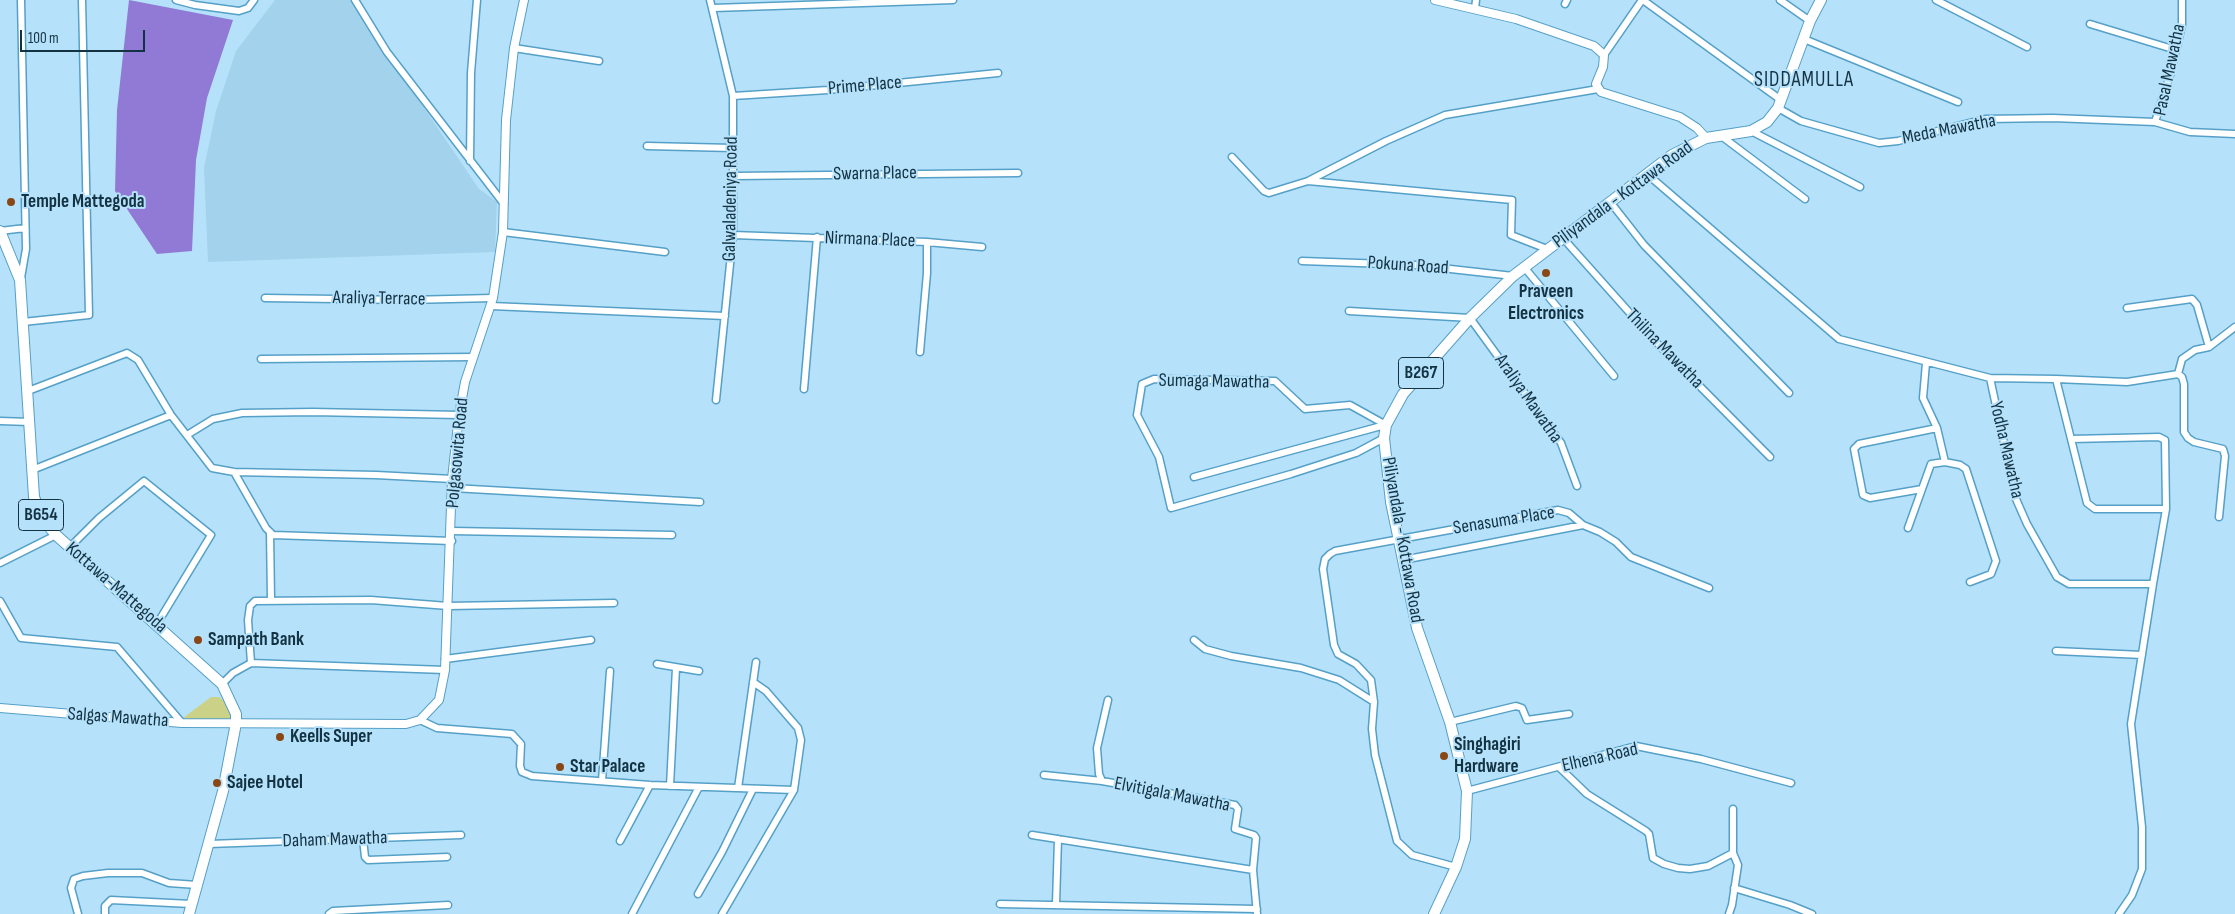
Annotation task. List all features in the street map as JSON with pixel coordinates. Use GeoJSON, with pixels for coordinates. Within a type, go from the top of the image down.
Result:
{"type":"FeatureCollection","features":[{"type":"Feature","properties":{"kind":"main road","name":"Piliyandala - Kottawa Road"},"geometry":{"type":"LineString","coordinates":[[1434,914],[1456,867],[1465,839],[1467,791],[1450,722],[1418,628],[1398,540],[1391,502],[1384,438],[1386,425],[1403,394],[1470,318],[1524,267],[1672,156],[1706,138],[1751,131],[1767,122],[1780,104],[1810,21],[1821,0]]}},
{"type":"Feature","properties":{"kind":"main road","name":"Kottawa-Mattegoda"},"geometry":{"type":"LineString","coordinates":[[0,231],[20,280],[32,470],[38,508],[56,536],[157,624],[222,684],[236,714],[236,723]]}},
{"type":"Feature","properties":{"kind":"main road","name":"B654"},"geometry":{"type":"LineString","coordinates":[[190,909],[223,792],[236,723]]}},
{"type":"Feature","properties":{"kind":"street"},"geometry":{"type":"LineString","coordinates":[[20,280],[26,249],[21,0]]}},
{"type":"Feature","properties":{"kind":"street"},"geometry":{"type":"LineString","coordinates":[[23,322],[89,315],[82,0]]}},
{"type":"Feature","properties":{"kind":"street"},"geometry":{"type":"LineString","coordinates":[[176,0],[195,5],[239,11],[248,8],[254,0]]}},
{"type":"Feature","properties":{"kind":"street"},"geometry":{"type":"LineString","coordinates":[[355,0],[387,52],[504,204]]}},
{"type":"Feature","properties":{"kind":"street"},"geometry":{"type":"LineString","coordinates":[[470,162],[471,73],[477,0]]}},
{"type":"Feature","properties":{"kind":"street","name":"Polgasowita Road"},"geometry":{"type":"LineString","coordinates":[[420,720],[439,700],[445,670],[452,541],[452,479],[458,415],[465,382],[492,302],[503,232],[506,120],[514,48],[524,0]]}},
{"type":"Feature","properties":{"kind":"street","name":"Galwaladeniya Road"},"geometry":{"type":"LineString","coordinates":[[710,0],[733,96],[733,235],[716,400]]}},
{"type":"Feature","properties":{"kind":"street"},"geometry":{"type":"LineString","coordinates":[[712,8],[953,0]]}},
{"type":"Feature","properties":{"kind":"street"},"geometry":{"type":"LineString","coordinates":[[1435,0],[1516,19],[1589,44],[1599,49],[1604,55]]}},
{"type":"Feature","properties":{"kind":"street"},"geometry":{"type":"LineString","coordinates":[[1475,9],[1476,0]]}},
{"type":"Feature","properties":{"kind":"street"},"geometry":{"type":"LineString","coordinates":[[1598,89],[1597,80],[1603,66],[1604,55],[1643,0]]}},
{"type":"Feature","properties":{"kind":"street","name":"Meda Mawatha"},"geometry":{"type":"LineString","coordinates":[[1643,0],[1802,121],[1859,139],[1879,143],[1898,140],[1985,119],[2053,118],[2155,122]]}},
{"type":"Feature","properties":{"kind":"street"},"geometry":{"type":"LineString","coordinates":[[1780,0],[1810,21]]}},
{"type":"Feature","properties":{"kind":"street"},"geometry":{"type":"LineString","coordinates":[[1936,0],[2027,47]]}},
{"type":"Feature","properties":{"kind":"street","name":"Pasal Mawatha"},"geometry":{"type":"LineString","coordinates":[[2182,0],[2182,25],[2155,122],[2190,132],[2235,134]]}},
{"type":"Feature","properties":{"kind":"street"},"geometry":{"type":"LineString","coordinates":[[2090,24],[2176,50]]}},
{"type":"Feature","properties":{"kind":"street"},"geometry":{"type":"LineString","coordinates":[[1804,39],[1958,102]]}},
{"type":"Feature","properties":{"kind":"street"},"geometry":{"type":"LineString","coordinates":[[514,48],[599,61]]}},
{"type":"Feature","properties":{"kind":"street","name":"Prime Place"},"geometry":{"type":"LineString","coordinates":[[733,96],[828,90],[998,73]]}},
{"type":"Feature","properties":{"kind":"street"},"geometry":{"type":"LineString","coordinates":[[1232,157],[1264,191],[1269,193],[1308,181],[1386,141],[1445,114],[1598,89],[1605,94],[1680,117],[1697,128],[1706,138]]}},
{"type":"Feature","properties":{"kind":"street"},"geometry":{"type":"LineString","coordinates":[[1751,131],[1860,188]]}},
{"type":"Feature","properties":{"kind":"street"},"geometry":{"type":"LineString","coordinates":[[1720,135],[1805,198]]}},
{"type":"Feature","properties":{"kind":"street"},"geometry":{"type":"LineString","coordinates":[[646,146],[733,148]]}},
{"type":"Feature","properties":{"kind":"street","name":"Swarna Place"},"geometry":{"type":"LineString","coordinates":[[733,176],[1018,173]]}},
{"type":"Feature","properties":{"kind":"street","name":"Yodha Mawatha"},"geometry":{"type":"LineString","coordinates":[[1647,174],[1839,340],[1990,378],[2016,500],[2057,577],[2069,584],[2153,584]]}},
{"type":"Feature","properties":{"kind":"street"},"geometry":{"type":"LineString","coordinates":[[1308,181],[1512,200],[1511,236],[1547,249]]}},
{"type":"Feature","properties":{"kind":"street"},"geometry":{"type":"LineString","coordinates":[[1611,203],[1644,245],[1789,393]]}},
{"type":"Feature","properties":{"kind":"street"},"geometry":{"type":"LineString","coordinates":[[0,231],[25,228]]}},
{"type":"Feature","properties":{"kind":"street"},"geometry":{"type":"LineString","coordinates":[[503,232],[665,252]]}},
{"type":"Feature","properties":{"kind":"street","name":"Nirmana Place"},"geometry":{"type":"LineString","coordinates":[[733,235],[927,242],[928,274],[920,352]]}},
{"type":"Feature","properties":{"kind":"street"},"geometry":{"type":"LineString","coordinates":[[804,389],[817,237]]}},
{"type":"Feature","properties":{"kind":"street","name":"Thilina Mawatha"},"geometry":{"type":"LineString","coordinates":[[1562,237],[1653,339],[1770,457]]}},
{"type":"Feature","properties":{"kind":"street"},"geometry":{"type":"LineString","coordinates":[[927,242],[982,247]]}},
{"type":"Feature","properties":{"kind":"street","name":"Pokuna Road"},"geometry":{"type":"LineString","coordinates":[[1302,261],[1415,265],[1513,276]]}},
{"type":"Feature","properties":{"kind":"street"},"geometry":{"type":"LineString","coordinates":[[1524,267],[1614,376]]}},
{"type":"Feature","properties":{"kind":"street","name":"Araliya Terrace"},"geometry":{"type":"LineString","coordinates":[[265,298],[492,302],[724,316]]}},
{"type":"Feature","properties":{"kind":"street"},"geometry":{"type":"LineString","coordinates":[[2127,308],[2192,298],[2197,305],[2209,347]]}},
{"type":"Feature","properties":{"kind":"street"},"geometry":{"type":"LineString","coordinates":[[1349,311],[1470,318]]}},
{"type":"Feature","properties":{"kind":"street","name":"Araliya Mawatha"},"geometry":{"type":"LineString","coordinates":[[1470,318],[1561,443],[1577,486]]}},
{"type":"Feature","properties":{"kind":"street"},"geometry":{"type":"LineString","coordinates":[[2178,374],[2182,359],[2195,350],[2209,347],[2235,327]]}},
{"type":"Feature","properties":{"kind":"street"},"geometry":{"type":"LineString","coordinates":[[28,391],[127,353],[138,360],[171,415],[212,468],[234,472],[452,479]]}},
{"type":"Feature","properties":{"kind":"street"},"geometry":{"type":"LineString","coordinates":[[261,359],[473,357]]}},
{"type":"Feature","properties":{"kind":"street"},"geometry":{"type":"LineString","coordinates":[[1926,363],[1923,398],[1937,428],[1945,462]]}},
{"type":"Feature","properties":{"kind":"street"},"geometry":{"type":"LineString","coordinates":[[1990,378],[2127,382],[2178,374]]}},
{"type":"Feature","properties":{"kind":"street"},"geometry":{"type":"LineString","coordinates":[[2178,374],[2184,380],[2184,432],[2194,442],[2223,449],[2225,456],[2219,517]]}},
{"type":"Feature","properties":{"kind":"street","name":"Sumaga Mawatha"},"geometry":{"type":"LineString","coordinates":[[1384,438],[1356,453],[1291,474],[1171,508],[1159,457],[1136,415],[1142,384],[1154,379],[1275,380],[1305,409],[1350,405],[1386,425]]}},
{"type":"Feature","properties":{"kind":"street"},"geometry":{"type":"LineString","coordinates":[[2056,379],[2087,503],[2095,509],[2166,509]]}},
{"type":"Feature","properties":{"kind":"street"},"geometry":{"type":"LineString","coordinates":[[187,435],[213,419],[242,413],[312,412],[458,415]]}},
{"type":"Feature","properties":{"kind":"street"},"geometry":{"type":"LineString","coordinates":[[32,470],[171,415]]}},
{"type":"Feature","properties":{"kind":"street"},"geometry":{"type":"LineString","coordinates":[[0,421],[30,422]]}},
{"type":"Feature","properties":{"kind":"street"},"geometry":{"type":"LineString","coordinates":[[1194,477],[1386,425]]}},
{"type":"Feature","properties":{"kind":"street"},"geometry":{"type":"LineString","coordinates":[[1922,488],[1870,498],[1863,495],[1854,449],[1859,444],[1937,428]]}},
{"type":"Feature","properties":{"kind":"street"},"geometry":{"type":"LineString","coordinates":[[2071,440],[2159,437],[2165,440],[2166,509],[2131,724],[2142,827],[2142,869],[2132,896],[2119,914]]}},
{"type":"Feature","properties":{"kind":"street"},"geometry":{"type":"LineString","coordinates":[[1908,528],[1931,464],[1945,462],[1960,465],[1966,469],[1996,561],[1991,574],[1970,582]]}},
{"type":"Feature","properties":{"kind":"street"},"geometry":{"type":"LineString","coordinates":[[234,472],[273,535],[452,541]]}},
{"type":"Feature","properties":{"kind":"street"},"geometry":{"type":"LineString","coordinates":[[70,547],[99,518],[144,481],[211,535],[157,624]]}},
{"type":"Feature","properties":{"kind":"street"},"geometry":{"type":"LineString","coordinates":[[453,488],[700,502]]}},
{"type":"Feature","properties":{"kind":"street","name":"Senasuma Place"},"geometry":{"type":"LineString","coordinates":[[1456,867],[1412,855],[1397,841],[1375,755],[1372,729],[1374,702],[1371,680],[1356,664],[1338,654],[1335,649],[1323,570],[1325,559],[1335,551],[1550,510],[1564,511],[1583,525],[1600,532],[1616,542],[1638,560],[1709,588]]}},
{"type":"Feature","properties":{"kind":"street"},"geometry":{"type":"LineString","coordinates":[[1403,560],[1583,525]]}},
{"type":"Feature","properties":{"kind":"street"},"geometry":{"type":"LineString","coordinates":[[452,531],[672,535]]}},
{"type":"Feature","properties":{"kind":"street"},"geometry":{"type":"LineString","coordinates":[[270,532],[271,599]]}},
{"type":"Feature","properties":{"kind":"street"},"geometry":{"type":"LineString","coordinates":[[0,563],[56,536]]}},
{"type":"Feature","properties":{"kind":"street"},"geometry":{"type":"LineString","coordinates":[[251,663],[248,620],[250,606],[255,601],[271,599],[371,600],[448,606],[614,603]]}},
{"type":"Feature","properties":{"kind":"street"},"geometry":{"type":"LineString","coordinates":[[0,601],[21,638],[117,647],[182,723]]}},
{"type":"Feature","properties":{"kind":"street"},"geometry":{"type":"LineString","coordinates":[[445,658],[591,640]]}},
{"type":"Feature","properties":{"kind":"street"},"geometry":{"type":"LineString","coordinates":[[1194,640],[1205,649],[1231,656],[1301,668],[1339,680],[1374,702]]}},
{"type":"Feature","properties":{"kind":"street"},"geometry":{"type":"LineString","coordinates":[[2056,651],[2142,655]]}},
{"type":"Feature","properties":{"kind":"street"},"geometry":{"type":"LineString","coordinates":[[738,788],[756,662]]}},
{"type":"Feature","properties":{"kind":"street"},"geometry":{"type":"LineString","coordinates":[[222,684],[233,673],[251,663],[445,670]]}},
{"type":"Feature","properties":{"kind":"street"},"geometry":{"type":"LineString","coordinates":[[657,664],[699,671]]}},
{"type":"Feature","properties":{"kind":"street"},"geometry":{"type":"LineString","coordinates":[[670,786],[676,668]]}},
{"type":"Feature","properties":{"kind":"street"},"geometry":{"type":"LineString","coordinates":[[602,781],[610,671]]}},
{"type":"Feature","properties":{"kind":"street"},"geometry":{"type":"LineString","coordinates":[[722,914],[794,790],[801,740],[798,728],[766,691],[753,682]]}},
{"type":"Feature","properties":{"kind":"street"},"geometry":{"type":"LineString","coordinates":[[1102,781],[1099,774],[1096,748],[1108,700]]}},
{"type":"Feature","properties":{"kind":"street"},"geometry":{"type":"LineString","coordinates":[[1450,722],[1516,706],[1522,708],[1527,720],[1569,714]]}},
{"type":"Feature","properties":{"kind":"street","name":"Salgas Mawatha"},"geometry":{"type":"LineString","coordinates":[[0,708],[182,723],[236,723]]}},
{"type":"Feature","properties":{"kind":"street"},"geometry":{"type":"LineString","coordinates":[[236,723],[406,724],[420,720],[437,728],[512,734],[521,744],[522,772],[532,776],[650,785],[794,790]]}},
{"type":"Feature","properties":{"kind":"street","name":"Elhena Road"},"geometry":{"type":"LineString","coordinates":[[1467,791],[1560,768],[1636,746],[1701,759],[1791,783]]}},
{"type":"Feature","properties":{"kind":"street"},"geometry":{"type":"LineString","coordinates":[[1560,768],[1588,794],[1646,831],[1649,834],[1653,858],[1658,861],[1690,869],[1713,864],[1732,853]]}},
{"type":"Feature","properties":{"kind":"street","name":"Elvitigala Mawatha"},"geometry":{"type":"LineString","coordinates":[[1044,775],[1102,781],[1235,805],[1238,810],[1235,829],[1254,835],[1256,838],[1254,870],[1257,911]]}},
{"type":"Feature","properties":{"kind":"street"},"geometry":{"type":"LineString","coordinates":[[620,841],[650,785]]}},
{"type":"Feature","properties":{"kind":"street"},"geometry":{"type":"LineString","coordinates":[[632,914],[699,787]]}},
{"type":"Feature","properties":{"kind":"street"},"geometry":{"type":"LineString","coordinates":[[698,894],[722,852],[753,788]]}},
{"type":"Feature","properties":{"kind":"street"},"geometry":{"type":"LineString","coordinates":[[1729,914],[1732,906],[1738,865],[1732,853],[1733,809]]}},
{"type":"Feature","properties":{"kind":"street","name":"Daham Mawatha"},"geometry":{"type":"LineString","coordinates":[[209,844],[461,835]]}},
{"type":"Feature","properties":{"kind":"street"},"geometry":{"type":"LineString","coordinates":[[1032,835],[1254,870]]}},
{"type":"Feature","properties":{"kind":"street"},"geometry":{"type":"LineString","coordinates":[[363,839],[365,857],[368,860],[447,857]]}},
{"type":"Feature","properties":{"kind":"street"},"geometry":{"type":"LineString","coordinates":[[1056,904],[1058,839]]}},
{"type":"Feature","properties":{"kind":"street"},"geometry":{"type":"LineString","coordinates":[[78,914],[71,888],[74,879],[83,876],[108,873],[142,873],[164,882],[196,885]]}},
{"type":"Feature","properties":{"kind":"street"},"geometry":{"type":"LineString","coordinates":[[1734,888],[1790,905],[1812,914]]}},
{"type":"Feature","properties":{"kind":"street"},"geometry":{"type":"LineString","coordinates":[[105,914],[105,906],[111,900],[190,909]]}},
{"type":"Feature","properties":{"kind":"street"},"geometry":{"type":"LineString","coordinates":[[1000,904],[1056,904],[1257,911]]}},
{"type":"Feature","properties":{"kind":"street"},"geometry":{"type":"LineString","coordinates":[[329,914],[333,911],[448,905]]}},
{"type":"Feature","properties":{"kind":"shaded area"},"geometry":{"type":"Polygon","coordinates":[[[129,0],[233,20],[207,98],[196,160],[192,251],[157,254],[115,191],[117,110],[129,0]]]}},
{"type":"Feature","properties":{"kind":"shaded area"},"geometry":{"type":"Polygon","coordinates":[[[275,0],[354,0],[366,22],[479,189],[497,202],[495,252],[208,262],[204,168],[216,111],[236,51],[275,0]]]}},
{"type":"Feature","properties":{"kind":"green space"},"geometry":{"type":"Polygon","coordinates":[[[211,697],[219,697],[228,704],[235,721],[183,721],[183,718],[211,697]]]}},
{"type":"Feature","properties":{"kind":"place","name":"Temple Mattegoda"},"geometry":{"type":"Point","coordinates":[11,202]}},
{"type":"Feature","properties":{"kind":"place","name":"Praveen Electronics"},"geometry":{"type":"Point","coordinates":[1546,273]}},
{"type":"Feature","properties":{"kind":"place","name":"Sampath Bank"},"geometry":{"type":"Point","coordinates":[198,640]}},
{"type":"Feature","properties":{"kind":"place","name":"Keells Super"},"geometry":{"type":"Point","coordinates":[280,737]}},
{"type":"Feature","properties":{"kind":"place","name":"Singhagiri Hardware"},"geometry":{"type":"Point","coordinates":[1444,756]}},
{"type":"Feature","properties":{"kind":"place","name":"Star Palace"},"geometry":{"type":"Point","coordinates":[560,767]}},
{"type":"Feature","properties":{"kind":"place","name":"Sajee Hotel"},"geometry":{"type":"Point","coordinates":[217,783]}},
{"type":"Feature","properties":{"kind":"district","name":"SIDDAMULLA"},"geometry":{"type":"Point","coordinates":[1804,81]}}]}
